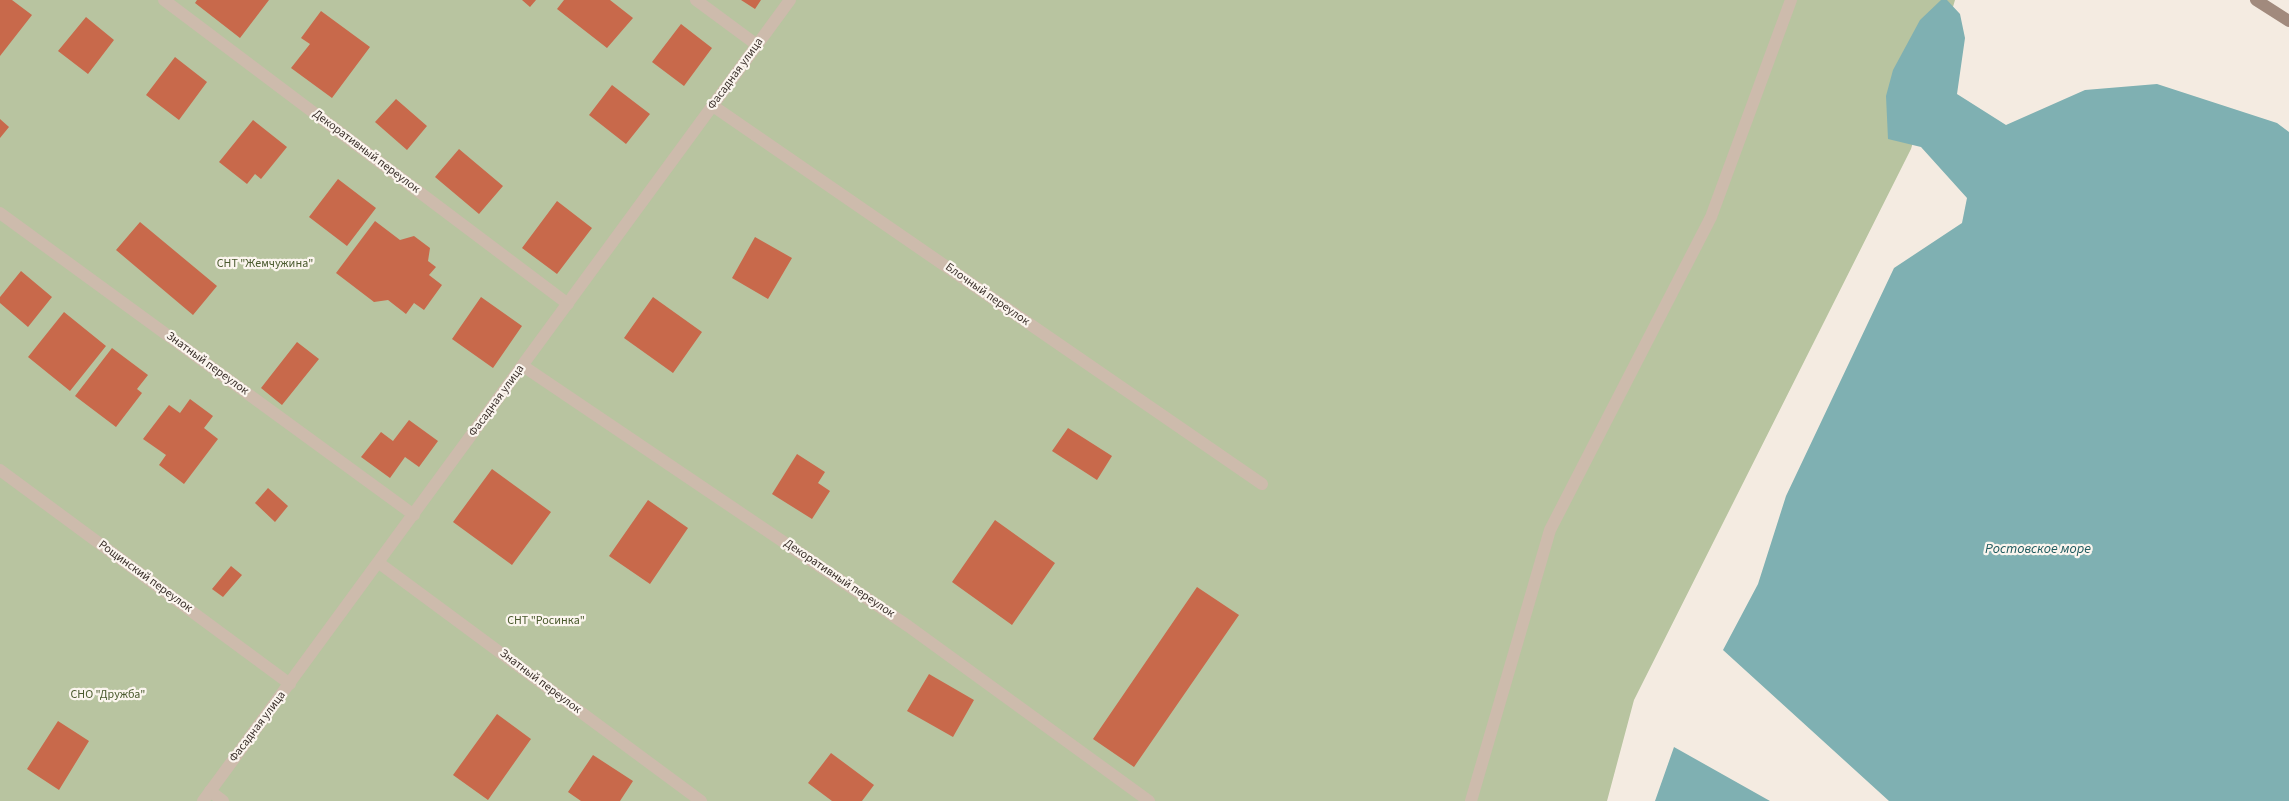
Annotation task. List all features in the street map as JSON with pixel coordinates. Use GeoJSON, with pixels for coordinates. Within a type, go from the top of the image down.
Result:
{"type":"FeatureCollection","features":[{"type":"Feature","properties":{"kind":"main road"},"geometry":{"type":"LineString","coordinates":[[2256,0],[2289,21]]}},
{"type":"Feature","properties":{"kind":"street","name":"Декоративный переулок"},"geometry":{"type":"LineString","coordinates":[[164,0],[568,304]]}},
{"type":"Feature","properties":{"kind":"street"},"geometry":{"type":"LineString","coordinates":[[696,0],[757,45]]}},
{"type":"Feature","properties":{"kind":"street","name":"Фасадная улица"},"geometry":{"type":"LineString","coordinates":[[206,796],[379,563],[790,0]]}},
{"type":"Feature","properties":{"kind":"street"},"geometry":{"type":"LineString","coordinates":[[1471,801],[1550,530],[1711,217],[1791,0]]}},
{"type":"Feature","properties":{"kind":"street","name":"Блочный переулок"},"geometry":{"type":"LineString","coordinates":[[713,106],[1262,484]]}},
{"type":"Feature","properties":{"kind":"street","name":"Знатный переулок"},"geometry":{"type":"LineString","coordinates":[[0,213],[414,515]]}},
{"type":"Feature","properties":{"kind":"street","name":"Декоративный переулок"},"geometry":{"type":"LineString","coordinates":[[523,366],[908,626],[1149,801]]}},
{"type":"Feature","properties":{"kind":"street","name":"Рощинский переулок"},"geometry":{"type":"LineString","coordinates":[[0,470],[290,684]]}},
{"type":"Feature","properties":{"kind":"street","name":"Знатный переулок"},"geometry":{"type":"LineString","coordinates":[[379,563],[701,801]]}},
{"type":"Feature","properties":{"kind":"street"},"geometry":{"type":"LineString","coordinates":[[206,796],[224,801]]}},
{"type":"Feature","properties":{"kind":"green space"},"geometry":{"type":"Polygon","coordinates":[[[0,0],[1955,0],[1911,149],[1634,700],[1607,801],[0,801],[0,0]]]}},
{"type":"Feature","properties":{"kind":"water","name":"Ростовское море"},"geometry":{"type":"Polygon","coordinates":[[[1941,0],[1947,0],[1960,14],[1965,38],[1957,94],[2006,125],[2085,90],[2157,84],[2277,123],[2289,132],[2289,801],[1889,801],[1723,650],[1758,584],[1786,496],[1894,268],[1962,223],[1967,198],[1921,147],[1888,139],[1886,96],[1893,70],[1920,20],[1941,0]]]}},
{"type":"Feature","properties":{"kind":"water"},"geometry":{"type":"Polygon","coordinates":[[[1674,747],[1770,801],[1655,801],[1674,747]]]}},
{"type":"Feature","properties":{"kind":"building"},"geometry":{"type":"Polygon","coordinates":[[[0,0],[12,0],[32,15],[0,56],[0,0]]]}},
{"type":"Feature","properties":{"kind":"building"},"geometry":{"type":"Polygon","coordinates":[[[197,0],[269,0],[240,38],[195,3],[197,0]]]}},
{"type":"Feature","properties":{"kind":"building"},"geometry":{"type":"Polygon","coordinates":[[[522,0],[536,0],[530,7],[522,0]]]}},
{"type":"Feature","properties":{"kind":"building"},"geometry":{"type":"Polygon","coordinates":[[[564,0],[610,0],[633,18],[607,48],[557,9],[564,0]]]}},
{"type":"Feature","properties":{"kind":"building"},"geometry":{"type":"Polygon","coordinates":[[[741,0],[761,0],[755,9],[741,0]]]}},
{"type":"Feature","properties":{"kind":"building"},"geometry":{"type":"Polygon","coordinates":[[[321,11],[370,47],[332,98],[291,68],[310,44],[301,38],[321,11]]]}},
{"type":"Feature","properties":{"kind":"building"},"geometry":{"type":"Polygon","coordinates":[[[86,17],[114,40],[88,74],[58,51],[86,17]]]}},
{"type":"Feature","properties":{"kind":"building"},"geometry":{"type":"Polygon","coordinates":[[[681,24],[712,48],[684,86],[652,62],[681,24]]]}},
{"type":"Feature","properties":{"kind":"building"},"geometry":{"type":"Polygon","coordinates":[[[175,57],[207,82],[179,120],[146,95],[175,57]]]}},
{"type":"Feature","properties":{"kind":"building"},"geometry":{"type":"Polygon","coordinates":[[[612,85],[650,114],[626,144],[589,115],[612,85]]]}},
{"type":"Feature","properties":{"kind":"building"},"geometry":{"type":"Polygon","coordinates":[[[396,99],[427,126],[407,150],[375,122],[396,99]]]}},
{"type":"Feature","properties":{"kind":"building"},"geometry":{"type":"Polygon","coordinates":[[[0,119],[9,127],[0,138],[0,119]]]}},
{"type":"Feature","properties":{"kind":"building"},"geometry":{"type":"Polygon","coordinates":[[[253,120],[287,147],[261,179],[255,174],[247,184],[219,162],[253,120]]]}},
{"type":"Feature","properties":{"kind":"building"},"geometry":{"type":"Polygon","coordinates":[[[459,149],[503,186],[479,214],[435,177],[459,149]]]}},
{"type":"Feature","properties":{"kind":"building"},"geometry":{"type":"Polygon","coordinates":[[[338,179],[376,208],[347,246],[309,217],[338,179]]]}},
{"type":"Feature","properties":{"kind":"building"},"geometry":{"type":"Polygon","coordinates":[[[557,201],[592,228],[557,274],[522,248],[557,201]]]}},
{"type":"Feature","properties":{"kind":"building"},"geometry":{"type":"Polygon","coordinates":[[[375,221],[400,240],[414,236],[430,248],[428,261],[436,267],[429,275],[442,285],[424,310],[414,303],[406,314],[388,300],[374,302],[336,273],[375,221]]]}},
{"type":"Feature","properties":{"kind":"building"},"geometry":{"type":"Polygon","coordinates":[[[140,222],[217,286],[193,315],[116,250],[140,222]]]}},
{"type":"Feature","properties":{"kind":"building"},"geometry":{"type":"Polygon","coordinates":[[[755,237],[792,258],[768,299],[732,278],[755,237]]]}},
{"type":"Feature","properties":{"kind":"building"},"geometry":{"type":"Polygon","coordinates":[[[21,271],[52,297],[28,327],[0,303],[0,297],[21,271]]]}},
{"type":"Feature","properties":{"kind":"building"},"geometry":{"type":"Polygon","coordinates":[[[481,297],[522,326],[493,368],[452,339],[481,297]]]}},
{"type":"Feature","properties":{"kind":"building"},"geometry":{"type":"Polygon","coordinates":[[[653,297],[702,332],[673,373],[624,338],[653,297]]]}},
{"type":"Feature","properties":{"kind":"building"},"geometry":{"type":"Polygon","coordinates":[[[64,312],[106,346],[70,391],[28,357],[64,312]]]}},
{"type":"Feature","properties":{"kind":"building"},"geometry":{"type":"Polygon","coordinates":[[[297,342],[319,359],[282,405],[261,388],[297,342]]]}},
{"type":"Feature","properties":{"kind":"building"},"geometry":{"type":"Polygon","coordinates":[[[112,348],[148,375],[137,389],[142,393],[116,427],[75,396],[112,348]]]}},
{"type":"Feature","properties":{"kind":"building"},"geometry":{"type":"Polygon","coordinates":[[[190,399],[213,416],[204,428],[218,439],[184,484],[159,465],[166,455],[143,439],[169,405],[180,413],[190,399]]]}},
{"type":"Feature","properties":{"kind":"building"},"geometry":{"type":"Polygon","coordinates":[[[409,420],[438,441],[419,467],[405,457],[390,478],[361,457],[381,432],[393,441],[409,420]]]}},
{"type":"Feature","properties":{"kind":"building"},"geometry":{"type":"Polygon","coordinates":[[[1068,428],[1112,456],[1097,480],[1052,451],[1068,428]]]}},
{"type":"Feature","properties":{"kind":"building"},"geometry":{"type":"Polygon","coordinates":[[[797,454],[825,472],[818,483],[830,491],[812,519],[772,494],[797,454]]]}},
{"type":"Feature","properties":{"kind":"building"},"geometry":{"type":"Polygon","coordinates":[[[492,469],[551,512],[512,565],[453,522],[492,469]]]}},
{"type":"Feature","properties":{"kind":"building"},"geometry":{"type":"Polygon","coordinates":[[[268,488],[288,506],[275,522],[255,503],[268,488]]]}},
{"type":"Feature","properties":{"kind":"building"},"geometry":{"type":"Polygon","coordinates":[[[648,500],[688,528],[650,584],[609,556],[648,500]]]}},
{"type":"Feature","properties":{"kind":"building"},"geometry":{"type":"Polygon","coordinates":[[[995,520],[1055,563],[1012,625],[952,582],[995,520]]]}},
{"type":"Feature","properties":{"kind":"building"},"geometry":{"type":"Polygon","coordinates":[[[231,566],[242,575],[223,597],[212,589],[231,566]]]}},
{"type":"Feature","properties":{"kind":"building"},"geometry":{"type":"Polygon","coordinates":[[[1197,587],[1239,615],[1134,767],[1093,739],[1197,587]]]}},
{"type":"Feature","properties":{"kind":"building"},"geometry":{"type":"Polygon","coordinates":[[[929,674],[974,700],[953,737],[907,711],[929,674]]]}},
{"type":"Feature","properties":{"kind":"building"},"geometry":{"type":"Polygon","coordinates":[[[497,714],[531,739],[488,800],[453,775],[497,714]]]}},
{"type":"Feature","properties":{"kind":"building"},"geometry":{"type":"Polygon","coordinates":[[[58,721],[89,741],[59,790],[27,769],[58,721]]]}},
{"type":"Feature","properties":{"kind":"building"},"geometry":{"type":"Polygon","coordinates":[[[831,753],[874,785],[862,801],[832,801],[808,783],[831,753]]]}},
{"type":"Feature","properties":{"kind":"building"},"geometry":{"type":"Polygon","coordinates":[[[593,755],[633,781],[620,801],[581,801],[568,792],[593,755]]]}},
{"type":"Feature","properties":{"kind":"park label","name":"СНТ \"Жемчужина\""},"geometry":{"type":"Point","coordinates":[265,264]}},
{"type":"Feature","properties":{"kind":"park label","name":"СНТ \"Росинка\""},"geometry":{"type":"Point","coordinates":[546,621]}},
{"type":"Feature","properties":{"kind":"park label","name":"СНО \"Дружба\""},"geometry":{"type":"Point","coordinates":[108,695]}}]}
